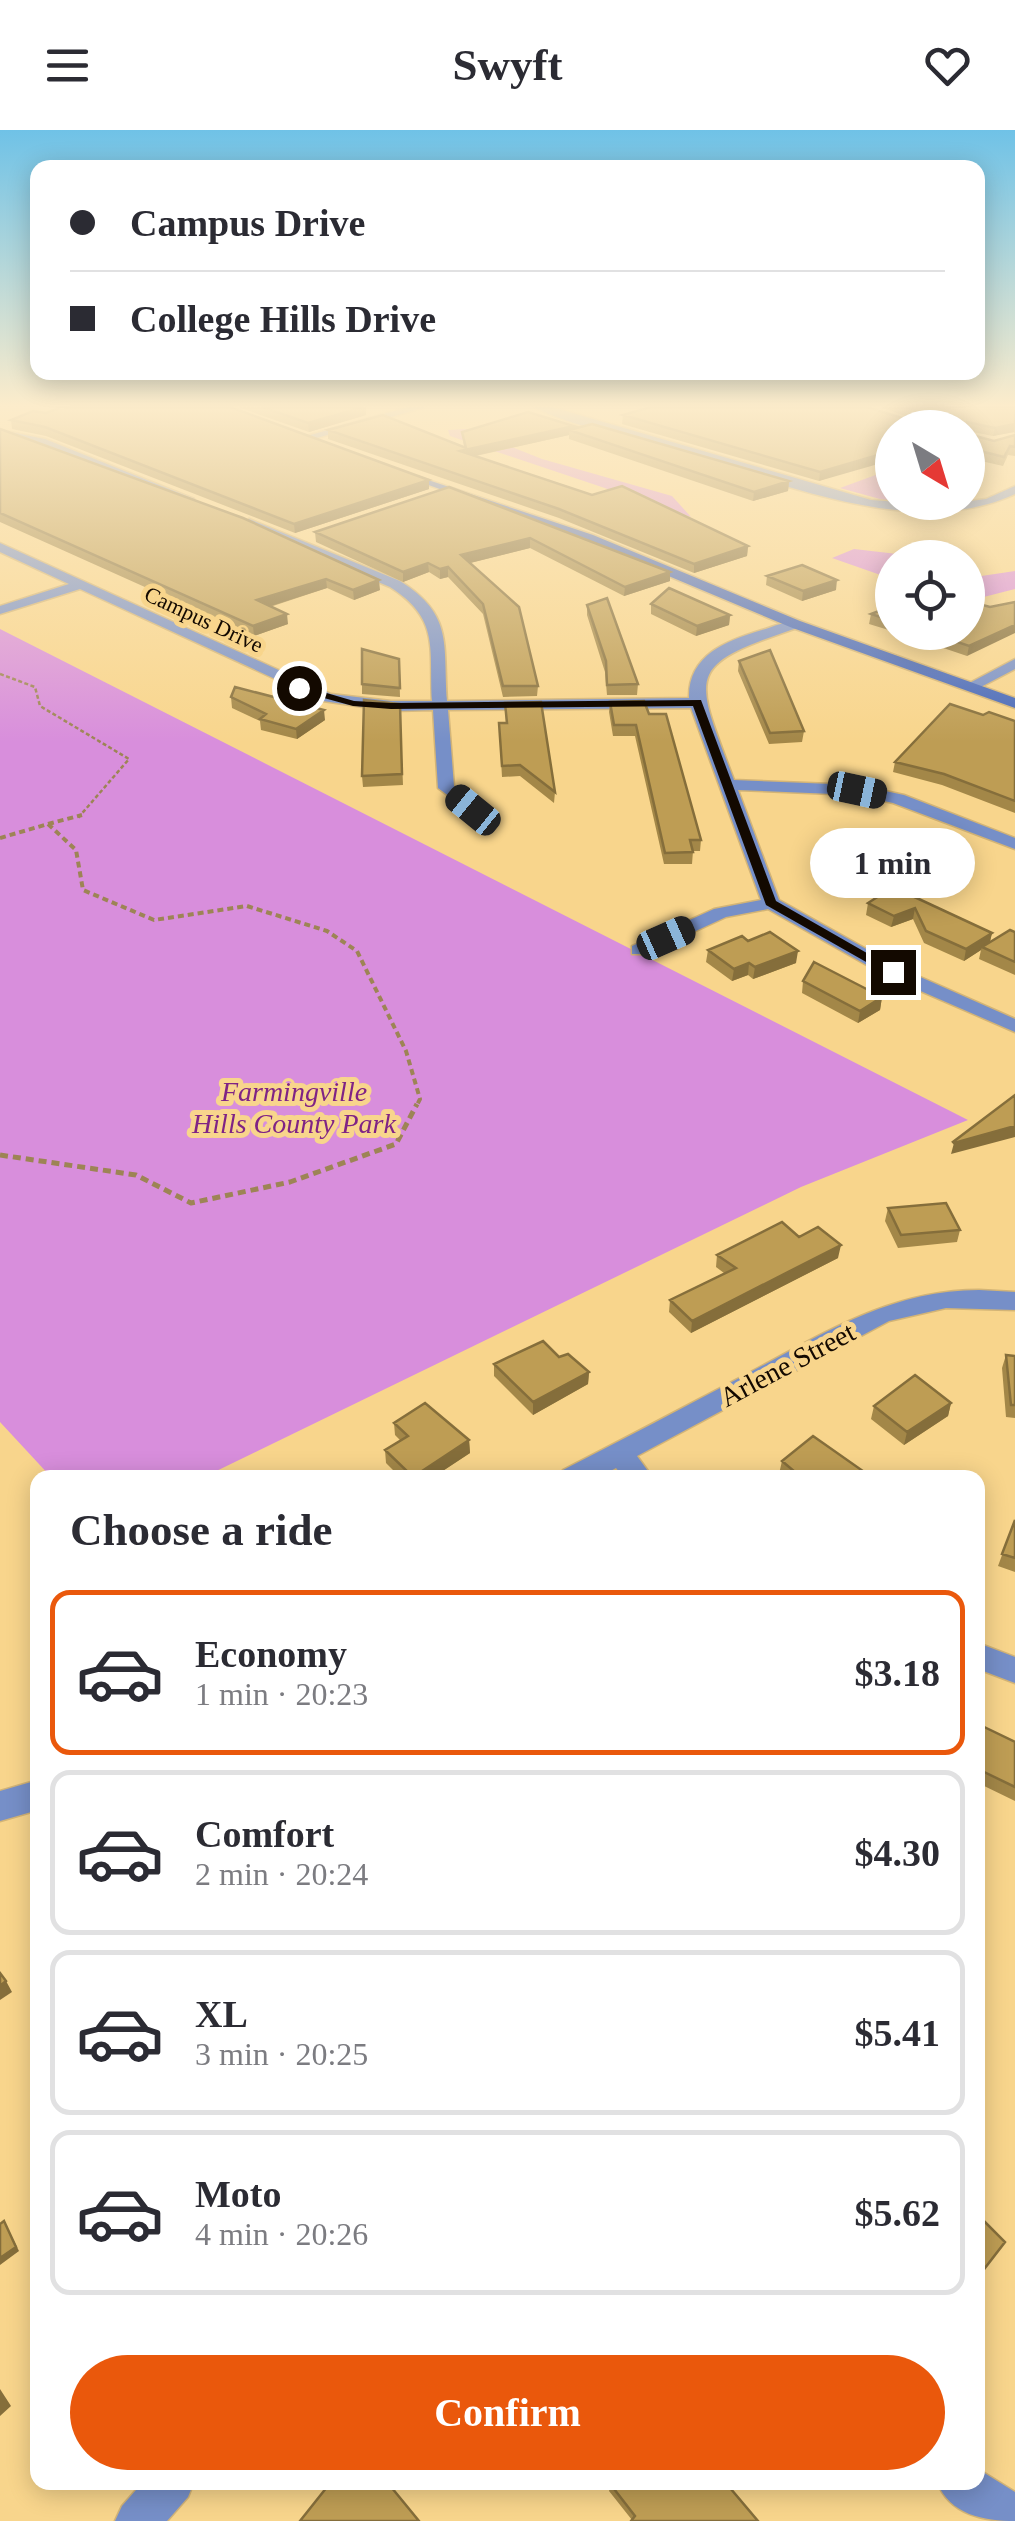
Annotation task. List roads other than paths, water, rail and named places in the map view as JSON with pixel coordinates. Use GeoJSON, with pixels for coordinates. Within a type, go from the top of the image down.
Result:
{"type":"FeatureCollection","features":[{"type":"Feature","properties":{"kind":"street"},"geometry":{"type":"LineString","coordinates":[[532,519],[589,538],[795,624],[1015,703]]}},
{"type":"Feature","properties":{"kind":"street"},"geometry":{"type":"LineString","coordinates":[[241,520],[414,596],[434,620],[446,788],[473,810]]}},
{"type":"Feature","properties":{"kind":"street"},"geometry":{"type":"LineString","coordinates":[[295,541],[314,534]]}},
{"type":"Feature","properties":{"kind":"street","name":"Campus Drive"},"geometry":{"type":"LineString","coordinates":[[0,546],[328,698],[391,706],[697,702]]}},
{"type":"Feature","properties":{"kind":"street"},"geometry":{"type":"LineString","coordinates":[[0,610],[79,585]]}},
{"type":"Feature","properties":{"kind":"street"},"geometry":{"type":"LineString","coordinates":[[795,624],[706,659],[696,677],[697,702],[770,902],[893,972],[1015,1026]]}},
{"type":"Feature","properties":{"kind":"street"},"geometry":{"type":"LineString","coordinates":[[970,687],[1015,663]]}},
{"type":"Feature","properties":{"kind":"street"},"geometry":{"type":"LineString","coordinates":[[726,785],[814,786],[871,793],[898,799],[1015,844]]}},
{"type":"Feature","properties":{"kind":"street"},"geometry":{"type":"LineString","coordinates":[[639,950],[722,914],[770,902]]}},
{"type":"Feature","properties":{"kind":"street","name":"Arlene Street"},"geometry":{"type":"LineString","coordinates":[[587,1470],[880,1316],[926,1300],[969,1296],[1015,1302]]}},
{"type":"Feature","properties":{"kind":"street"},"geometry":{"type":"LineString","coordinates":[[618,1452],[633,1470]]}},
{"type":"Feature","properties":{"kind":"street"},"geometry":{"type":"LineString","coordinates":[[985,1659],[1015,1670]]}},
{"type":"Feature","properties":{"kind":"street"},"geometry":{"type":"LineString","coordinates":[[0,1806],[30,1797]]}},
{"type":"Feature","properties":{"kind":"street"},"geometry":{"type":"LineString","coordinates":[[137,2521],[165,2490]]}},
{"type":"Feature","properties":{"kind":"street"},"geometry":{"type":"LineString","coordinates":[[971,2490],[1015,2517]]}},
{"type":"Feature","properties":{"kind":"park label","name":"Farmingville Hills County Park"},"geometry":{"type":"Point","coordinates":[294,1107]}}]}
